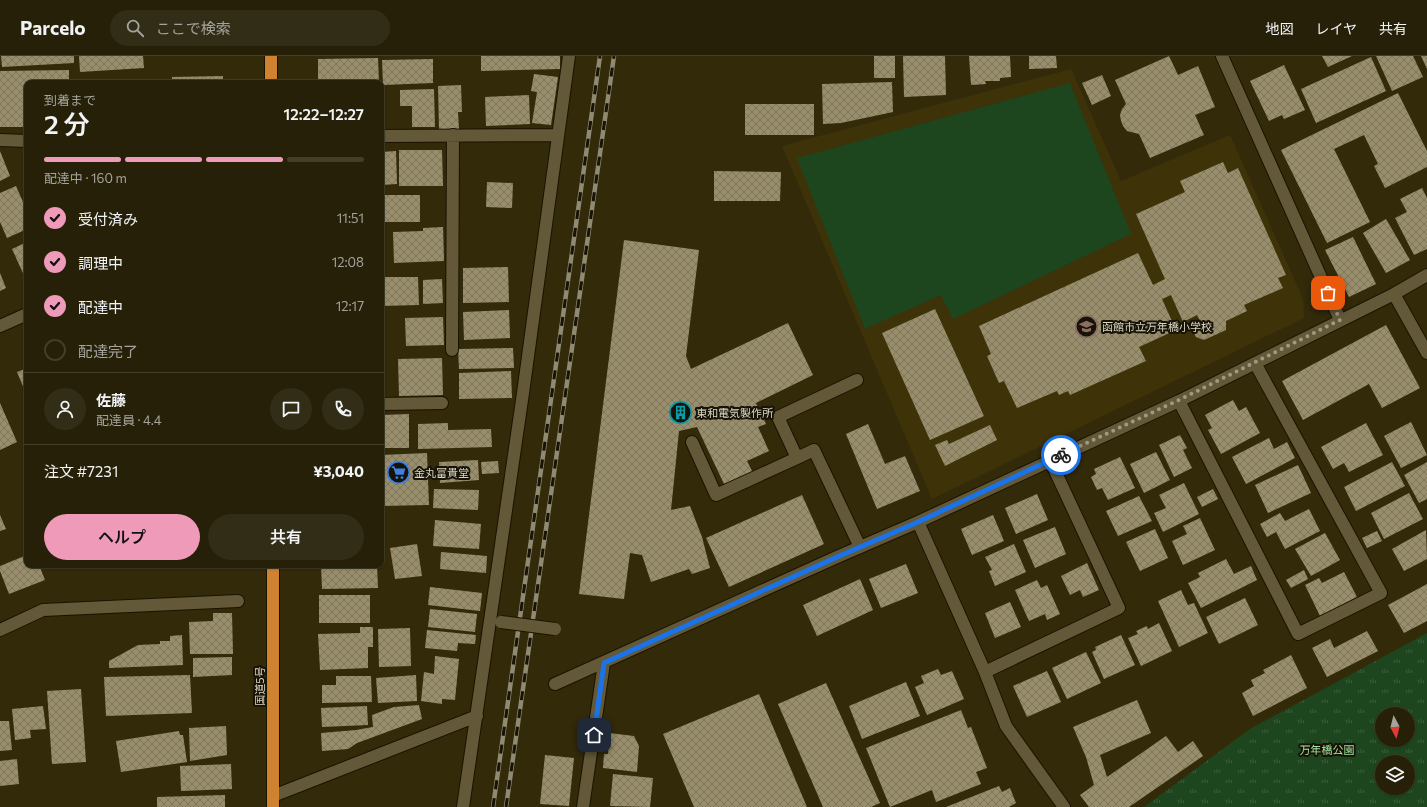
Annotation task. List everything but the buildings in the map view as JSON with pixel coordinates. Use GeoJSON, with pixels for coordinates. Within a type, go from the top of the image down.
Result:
{"type":"FeatureCollection","features":[{"type":"Feature","properties":{"kind":"highway"},"geometry":{"type":"LineString","coordinates":[[271,56],[271,80]]}},
{"type":"Feature","properties":{"kind":"highway","name":"国道5号"},"geometry":{"type":"LineString","coordinates":[[273,568],[273,802]]}},
{"type":"Feature","properties":{"kind":"street"},"geometry":{"type":"LineString","coordinates":[[463,807],[524,385],[569,56]]}},
{"type":"Feature","properties":{"kind":"street"},"geometry":{"type":"LineString","coordinates":[[1222,56],[1340,320]]}},
{"type":"Feature","properties":{"kind":"street"},"geometry":{"type":"LineString","coordinates":[[452,350],[453,135]]}},
{"type":"Feature","properties":{"kind":"street"},"geometry":{"type":"LineString","coordinates":[[384,136],[558,135]]}},
{"type":"Feature","properties":{"kind":"street"},"geometry":{"type":"LineString","coordinates":[[0,140],[24,140]]}},
{"type":"Feature","properties":{"kind":"street"},"geometry":{"type":"LineString","coordinates":[[555,684],[918,522],[1179,400],[1394,294],[1427,275]]}},
{"type":"Feature","properties":{"kind":"street"},"geometry":{"type":"LineString","coordinates":[[1394,294],[1427,353]]}},
{"type":"Feature","properties":{"kind":"street"},"geometry":{"type":"LineString","coordinates":[[0,326],[24,315]]}},
{"type":"Feature","properties":{"kind":"street"},"geometry":{"type":"LineString","coordinates":[[1179,400],[1298,634],[1381,593],[1255,363]]}},
{"type":"Feature","properties":{"kind":"street"},"geometry":{"type":"LineString","coordinates":[[797,458],[778,417],[857,380]]}},
{"type":"Feature","properties":{"kind":"street"},"geometry":{"type":"LineString","coordinates":[[384,404],[442,403]]}},
{"type":"Feature","properties":{"kind":"street"},"geometry":{"type":"LineString","coordinates":[[692,442],[716,495],[814,450],[860,547]]}},
{"type":"Feature","properties":{"kind":"street"},"geometry":{"type":"LineString","coordinates":[[985,672],[1119,608],[1050,460]]}},
{"type":"Feature","properties":{"kind":"street"},"geometry":{"type":"LineString","coordinates":[[918,522],[985,672],[1006,726],[1064,807]]}},
{"type":"Feature","properties":{"kind":"street"},"geometry":{"type":"LineString","coordinates":[[0,630],[43,610],[238,601]]}},
{"type":"Feature","properties":{"kind":"street"},"geometry":{"type":"LineString","coordinates":[[501,622],[555,629]]}},
{"type":"Feature","properties":{"kind":"street"},"geometry":{"type":"LineString","coordinates":[[583,807],[604,663]]}},
{"type":"Feature","properties":{"kind":"street"},"geometry":{"type":"LineString","coordinates":[[273,802],[476,716]]}},
{"type":"Feature","properties":{"kind":"shaded area"},"geometry":{"type":"Polygon","coordinates":[[[1071,69],[1121,181],[1230,135],[1303,299],[1304,318],[932,499],[782,146],[1071,69]]]}},
{"type":"Feature","properties":{"kind":"green space"},"geometry":{"type":"Polygon","coordinates":[[[1070,83],[1131,234],[953,319],[941,295],[865,329],[797,158],[1070,83]]]}},
{"type":"Feature","properties":{"kind":"green space","name":"万年橋公園"},"geometry":{"type":"Polygon","coordinates":[[[1427,633],[1427,807],[1144,807],[1250,729],[1427,633]]]}},
{"type":"Feature","properties":{"kind":"railway"},"geometry":{"type":"LineString","coordinates":[[493,807],[600,56]]}},
{"type":"Feature","properties":{"kind":"railway"},"geometry":{"type":"LineString","coordinates":[[506,807],[614,56]]}},
{"type":"Feature","properties":{"kind":"way so far"},"geometry":{"type":"LineString","coordinates":[[1061,455],[1179,400],[1340,320],[1328,293]]}},
{"type":"Feature","properties":{"kind":"place","name":"函館市立万年橋小学校"},"geometry":{"type":"Point","coordinates":[1086,327]}},
{"type":"Feature","properties":{"kind":"place","name":"東和電気製作所"},"geometry":{"type":"Point","coordinates":[681,413]}},
{"type":"Feature","properties":{"kind":"place","name":"金丸富貴堂"},"geometry":{"type":"Point","coordinates":[398,473]}},
{"type":"Feature","properties":{"kind":"route"},"geometry":{"type":"LineString","coordinates":[[594,735],[604,663],[837,557],[918,522],[1061,455]]}}]}
